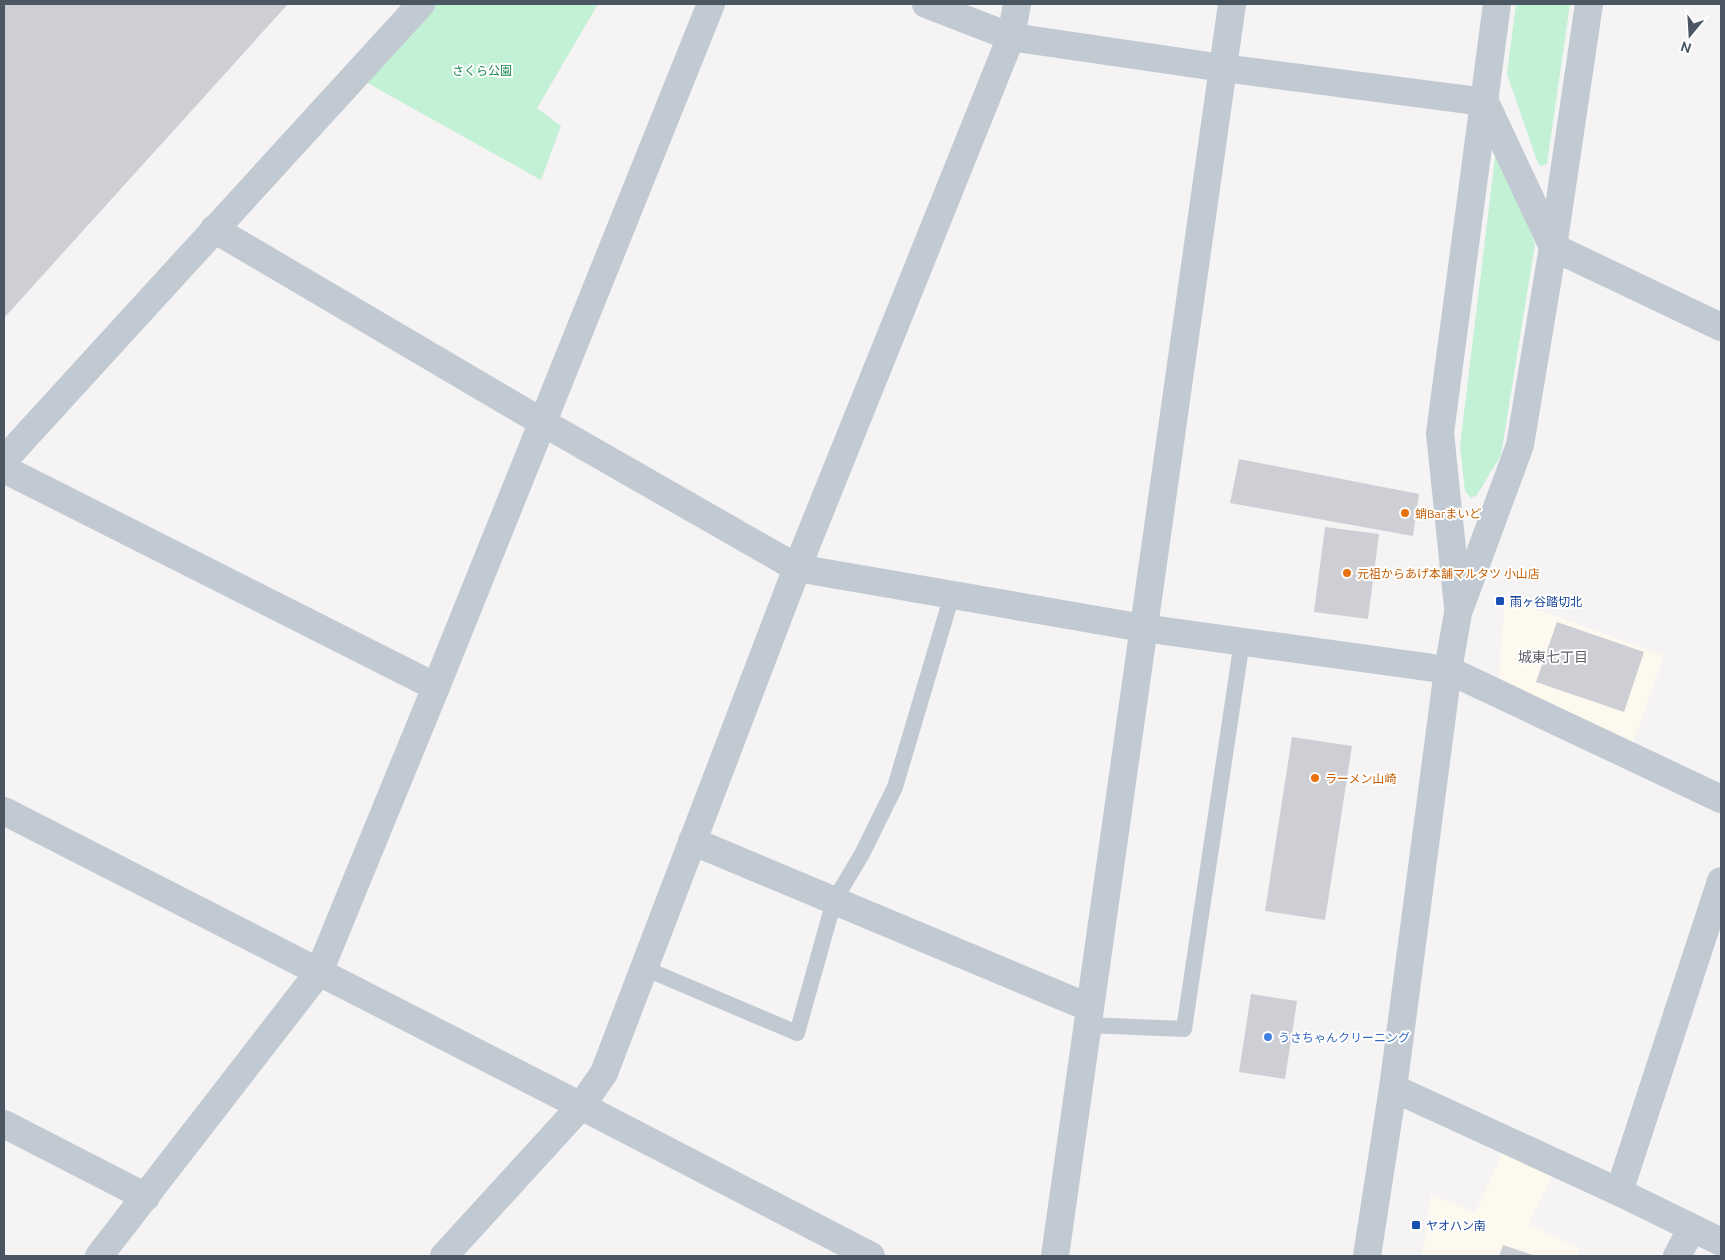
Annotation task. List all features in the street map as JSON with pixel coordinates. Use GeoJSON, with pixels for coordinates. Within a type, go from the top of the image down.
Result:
{"type":"FeatureCollection","features":[{"type":"Feature","properties":{"kind":"street"},"geometry":{"type":"LineString","coordinates":[[4,460],[421,4]]}},
{"type":"Feature","properties":{"kind":"street"},"geometry":{"type":"LineString","coordinates":[[99,1256],[319,972],[436,688],[711,4]]}},
{"type":"Feature","properties":{"kind":"street"},"geometry":{"type":"LineString","coordinates":[[926,4],[1011,37],[1223,68],[1485,102]]}},
{"type":"Feature","properties":{"kind":"street"},"geometry":{"type":"LineString","coordinates":[[444,1256],[581,1106],[604,1073],[797,568],[1011,37],[1017,4]]}},
{"type":"Feature","properties":{"kind":"street"},"geometry":{"type":"LineString","coordinates":[[1055,1256],[1232,4]]}},
{"type":"Feature","properties":{"kind":"street"},"geometry":{"type":"LineString","coordinates":[[1458,613],[1440,433],[1498,4]]}},
{"type":"Feature","properties":{"kind":"street"},"geometry":{"type":"LineString","coordinates":[[1367,1256],[1393,1088],[1448,670],[1458,613],[1520,445],[1553,247],[1589,4]]}},
{"type":"Feature","properties":{"kind":"street"},"geometry":{"type":"LineString","coordinates":[[1485,102],[1553,247],[1721,327]]}},
{"type":"Feature","properties":{"kind":"street"},"geometry":{"type":"LineString","coordinates":[[214,229],[542,422],[797,568],[1143,628],[1448,670],[1721,799]]}},
{"type":"Feature","properties":{"kind":"street"},"geometry":{"type":"LineString","coordinates":[[4,469],[436,688]]}},
{"type":"Feature","properties":{"kind":"street"},"geometry":{"type":"LineString","coordinates":[[4,811],[871,1256]]}},
{"type":"Feature","properties":{"kind":"street"},"geometry":{"type":"LineString","coordinates":[[692,841],[834,901],[1089,1017]]}},
{"type":"Feature","properties":{"kind":"street"},"geometry":{"type":"LineString","coordinates":[[1619,1192],[1717,910],[1721,881]]}},
{"type":"Feature","properties":{"kind":"street"},"geometry":{"type":"LineString","coordinates":[[1393,1088],[1619,1192],[1721,1242]]}},
{"type":"Feature","properties":{"kind":"street"},"geometry":{"type":"LineString","coordinates":[[4,1124],[146,1197]]}},
{"type":"Feature","properties":{"kind":"street"},"geometry":{"type":"LineString","coordinates":[[1677,1256],[1692,1228]]}},
{"type":"Feature","properties":{"kind":"lane"},"geometry":{"type":"LineString","coordinates":[[644,968],[796,1033],[834,901],[862,854],[895,787],[952,595]]}},
{"type":"Feature","properties":{"kind":"lane"},"geometry":{"type":"LineString","coordinates":[[1089,1017],[1184,1030],[1242,641]]}},
{"type":"Feature","properties":{"kind":"shaded area"},"geometry":{"type":"Polygon","coordinates":[[[1505,597],[1664,656],[1630,751],[1498,686],[1505,597]]]}},
{"type":"Feature","properties":{"kind":"shaded area"},"geometry":{"type":"Polygon","coordinates":[[[1504,1150],[1554,1172],[1528,1224],[1579,1248],[1577,1256],[1422,1256],[1431,1194],[1475,1213],[1504,1150]]]}},
{"type":"Feature","properties":{"kind":"green space","name":"さくら公園"},"geometry":{"type":"Polygon","coordinates":[[[434,4],[598,4],[537,108],[561,126],[541,180],[364,81],[434,4]]]}},
{"type":"Feature","properties":{"kind":"green space"},"geometry":{"type":"Polygon","coordinates":[[[1516,4],[1570,4],[1547,164],[1540,166],[1507,74],[1516,4]]]}},
{"type":"Feature","properties":{"kind":"green space"},"geometry":{"type":"Polygon","coordinates":[[[1496,149],[1535,244],[1501,455],[1477,495],[1471,498],[1465,491],[1460,446],[1496,149]]]}},
{"type":"Feature","properties":{"kind":"building"},"geometry":{"type":"Polygon","coordinates":[[[4,4],[288,4],[4,318],[4,4]]]}},
{"type":"Feature","properties":{"kind":"building"},"geometry":{"type":"Polygon","coordinates":[[[1239,459],[1419,494],[1413,536],[1230,503],[1239,459]]]}},
{"type":"Feature","properties":{"kind":"building","name":"元祖からあげ本舗マルタツ 小山店"},"geometry":{"type":"Polygon","coordinates":[[[1325,527],[1379,534],[1368,619],[1314,612],[1325,527]]]}},
{"type":"Feature","properties":{"kind":"building"},"geometry":{"type":"Polygon","coordinates":[[[1557,622],[1644,652],[1624,712],[1536,682],[1557,622]]]}},
{"type":"Feature","properties":{"kind":"building"},"geometry":{"type":"Polygon","coordinates":[[[1292,737],[1352,746],[1325,920],[1265,911],[1292,737]]]}},
{"type":"Feature","properties":{"kind":"building","name":"うさちゃんクリーニング"},"geometry":{"type":"Polygon","coordinates":[[[1251,994],[1297,1001],[1285,1079],[1239,1072],[1251,994]]]}},
{"type":"Feature","properties":{"kind":"building"},"geometry":{"type":"Polygon","coordinates":[[[1503,1245],[1536,1256],[1499,1256],[1503,1245]]]}},
{"type":"Feature","properties":{"kind":"place","name":"蛸Barまいど"},"geometry":{"type":"Point","coordinates":[1405,513]}},
{"type":"Feature","properties":{"kind":"place","name":"元祖からあげ本舗マルタツ 小山店"},"geometry":{"type":"Point","coordinates":[1347,573]}},
{"type":"Feature","properties":{"kind":"place","name":"雨ヶ谷踏切北"},"geometry":{"type":"Point","coordinates":[1500,601]}},
{"type":"Feature","properties":{"kind":"place","name":"ラーメン山崎"},"geometry":{"type":"Point","coordinates":[1315,778]}},
{"type":"Feature","properties":{"kind":"place","name":"うさちゃんクリーニング"},"geometry":{"type":"Point","coordinates":[1268,1037]}},
{"type":"Feature","properties":{"kind":"place","name":"ヤオハン南"},"geometry":{"type":"Point","coordinates":[1416,1225]}},
{"type":"Feature","properties":{"kind":"district","name":"城東七丁目"},"geometry":{"type":"Point","coordinates":[1553,657]}}]}
